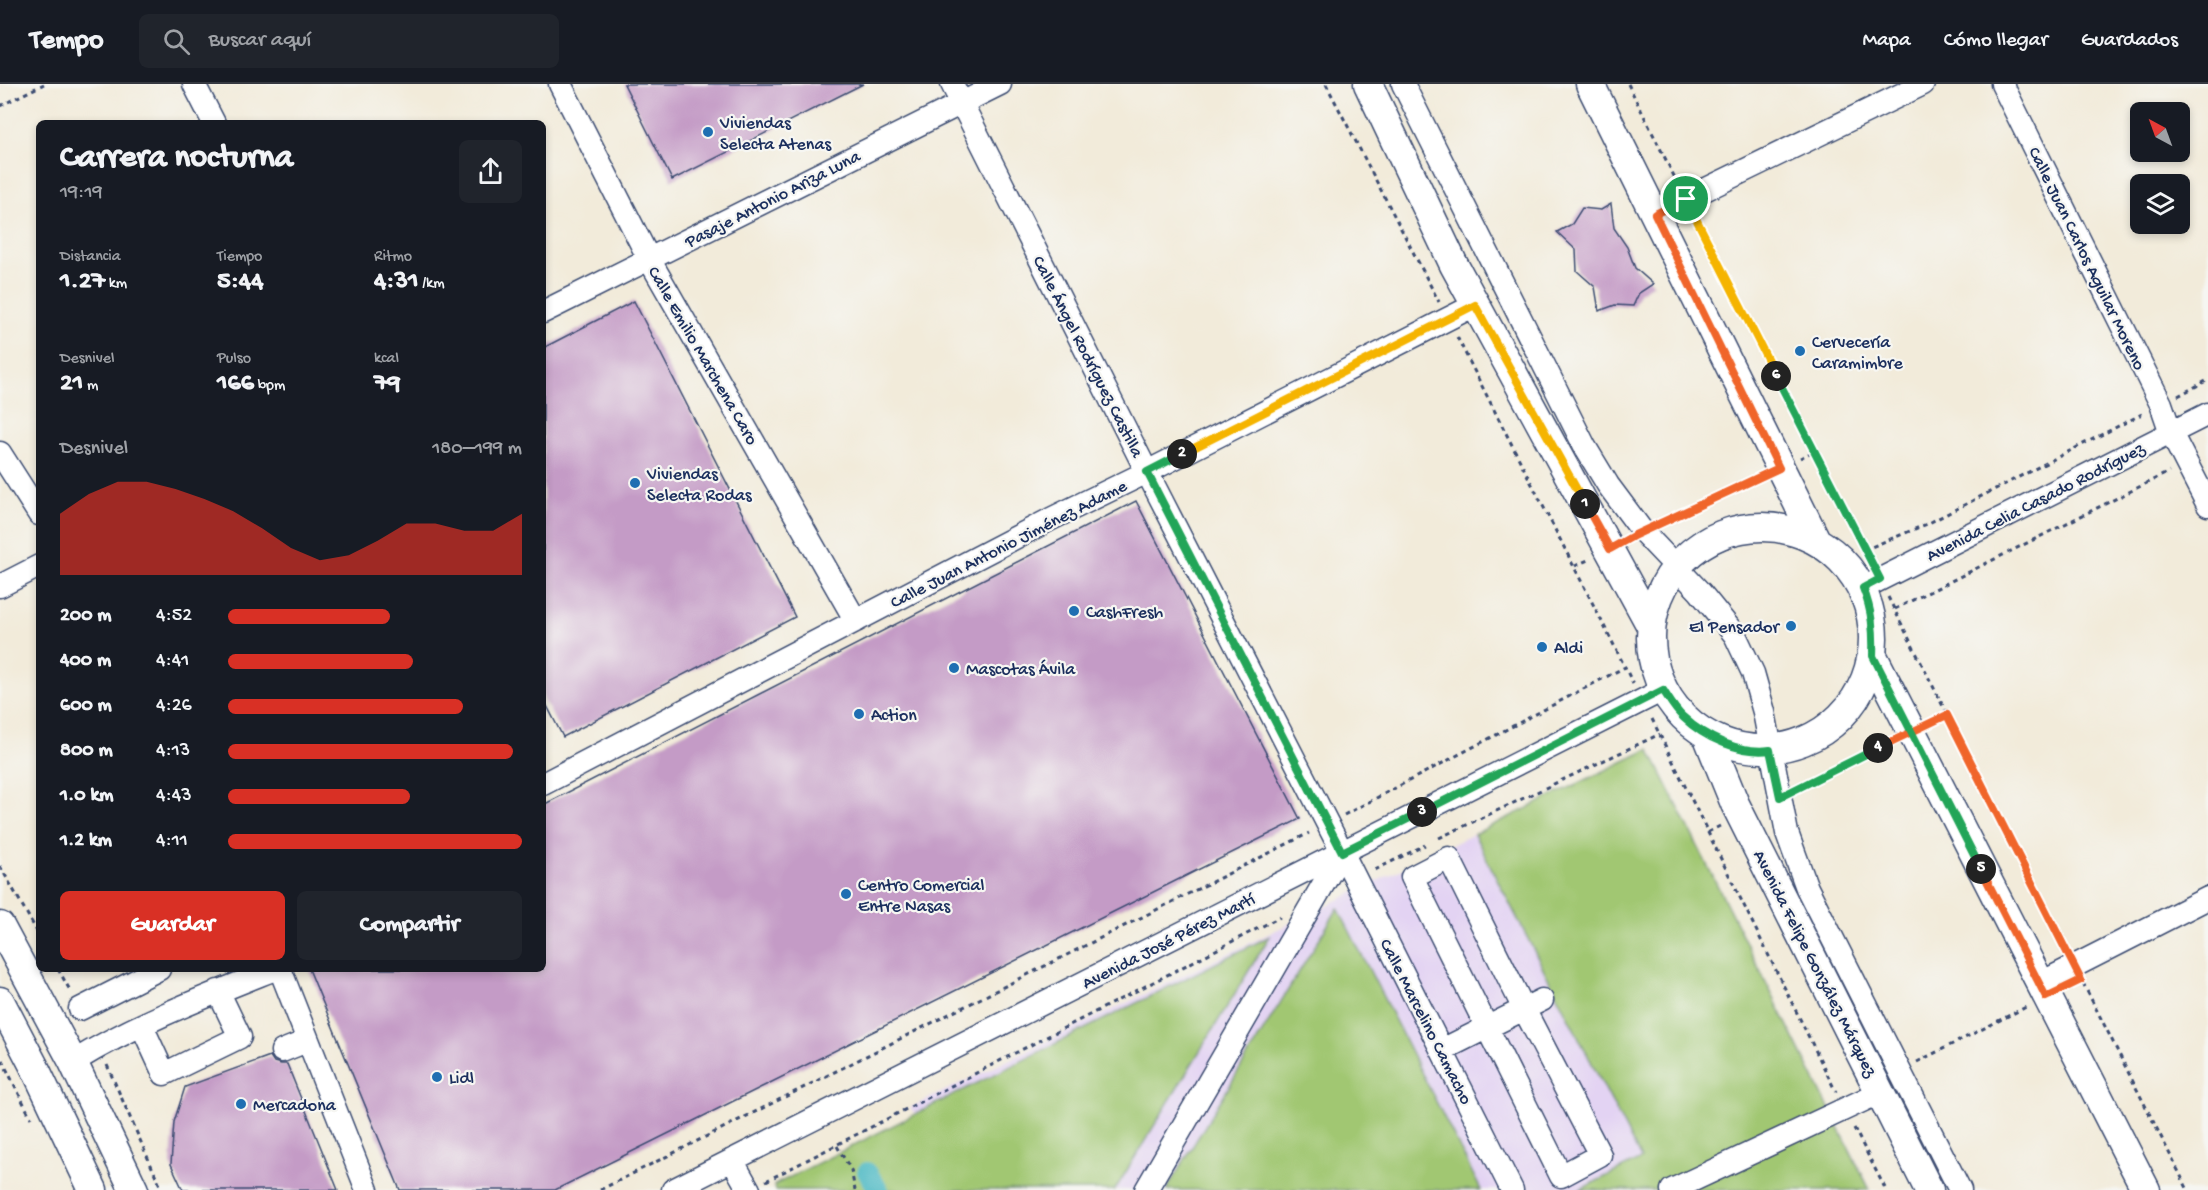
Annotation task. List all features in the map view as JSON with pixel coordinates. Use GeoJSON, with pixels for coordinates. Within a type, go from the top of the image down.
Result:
{"type":"FeatureCollection","features":[{"type":"Feature","properties":{"kind":"main road"},"geometry":{"type":"LineString","coordinates":[[1368,84],[1454,265],[1651,626]]}},
{"type":"Feature","properties":{"kind":"main road"},"geometry":{"type":"LineString","coordinates":[[1590,84],[1816,540]]}},
{"type":"Feature","properties":{"kind":"main road"},"geometry":{"type":"LineString","coordinates":[[1745,528],[1782,528],[1816,540],[1871,584],[1868,602],[1874,629],[1873,656],[1861,690],[1840,718],[1810,739],[1770,750],[1740,748],[1707,735],[1682,716],[1663,690],[1653,659],[1651,626],[1661,592],[1682,561],[1711,540],[1745,528]]}},
{"type":"Feature","properties":{"kind":"main road"},"geometry":{"type":"LineString","coordinates":[[1873,656],[2146,1190]]}},
{"type":"Feature","properties":{"kind":"main road","name":"Avenida Felipe González Márquez"},"geometry":{"type":"LineString","coordinates":[[1707,735],[1741,815],[1890,1081],[1929,1190]]}},
{"type":"Feature","properties":{"kind":"main road"},"geometry":{"type":"LineString","coordinates":[[0,926],[73,1062],[134,1190]]}},
{"type":"Feature","properties":{"kind":"main road"},"geometry":{"type":"LineString","coordinates":[[0,1001],[35,1068],[93,1190]]}},
{"type":"Feature","properties":{"kind":"street"},"geometry":{"type":"LineString","coordinates":[[194,84],[212,120]]}},
{"type":"Feature","properties":{"kind":"street","name":"Calle Emilio Marchena Caro"},"geometry":{"type":"LineString","coordinates":[[560,84],[650,259],[856,621]]}},
{"type":"Feature","properties":{"kind":"street","name":"Pasaje Antonio Ariza Luna"},"geometry":{"type":"LineString","coordinates":[[546,311],[650,259],[957,94],[1000,84]]}},
{"type":"Feature","properties":{"kind":"street"},"geometry":{"type":"LineString","coordinates":[[1403,84],[1585,447],[1608,485],[1643,532],[1700,592],[1735,635],[1753,673],[1764,712],[1787,833],[1807,888],[1890,1081],[1960,1190]]}},
{"type":"Feature","properties":{"kind":"street"},"geometry":{"type":"LineString","coordinates":[[1655,214],[1923,84]]}},
{"type":"Feature","properties":{"kind":"street","name":"Calle Juan Carlos Aguilar Moreno"},"geometry":{"type":"LineString","coordinates":[[2002,84],[2161,404],[2171,433],[2208,506]]}},
{"type":"Feature","properties":{"kind":"street","name":"Calle Ángel Rodríguez Castilla"},"geometry":{"type":"LineString","coordinates":[[957,94],[1342,852]]}},
{"type":"Feature","properties":{"kind":"street","name":"Calle Juan Antonio Jiménez Adame"},"geometry":{"type":"LineString","coordinates":[[546,780],[1051,519],[1475,305]]}},
{"type":"Feature","properties":{"kind":"street","name":"Avenida Celia Casado Rodríguez"},"geometry":{"type":"LineString","coordinates":[[1871,584],[2208,414]]}},
{"type":"Feature","properties":{"kind":"street"},"geometry":{"type":"LineString","coordinates":[[0,453],[36,509]]}},
{"type":"Feature","properties":{"kind":"street"},"geometry":{"type":"LineString","coordinates":[[0,586],[36,568]]}},
{"type":"Feature","properties":{"kind":"street","name":"Avenida José Pérez Martí"},"geometry":{"type":"LineString","coordinates":[[673,1190],[1663,690]]}},
{"type":"Feature","properties":{"kind":"street"},"geometry":{"type":"LineString","coordinates":[[1146,1190],[1342,852]]}},
{"type":"Feature","properties":{"kind":"street","name":"Calle Marcelino Camacho"},"geometry":{"type":"LineString","coordinates":[[1342,852],[1512,1190]]}},
{"type":"Feature","properties":{"kind":"street"},"geometry":{"type":"LineString","coordinates":[[1449,858],[1533,1005],[1600,1155],[1561,1176],[1412,877],[1449,858]]}},
{"type":"Feature","properties":{"kind":"street"},"geometry":{"type":"LineString","coordinates":[[2043,990],[2074,966],[2208,898]]}},
{"type":"Feature","properties":{"kind":"street"},"geometry":{"type":"LineString","coordinates":[[80,1009],[153,972]]}},
{"type":"Feature","properties":{"kind":"street"},"geometry":{"type":"LineString","coordinates":[[73,1062],[99,1046],[142,1026],[268,972]]}},
{"type":"Feature","properties":{"kind":"street"},"geometry":{"type":"LineString","coordinates":[[281,972],[368,1190]]}},
{"type":"Feature","properties":{"kind":"street"},"geometry":{"type":"LineString","coordinates":[[142,1026],[164,1074],[240,1037],[218,992]]}},
{"type":"Feature","properties":{"kind":"street"},"geometry":{"type":"LineString","coordinates":[[1442,1050],[1533,1005]]}},
{"type":"Feature","properties":{"kind":"street"},"geometry":{"type":"LineString","coordinates":[[282,1051],[307,1041]]}},
{"type":"Feature","properties":{"kind":"street"},"geometry":{"type":"LineString","coordinates":[[1672,1190],[1844,1109],[1890,1081]]}},
{"type":"Feature","properties":{"kind":"street"},"geometry":{"type":"LineString","coordinates":[[732,1160],[748,1190]]}},
{"type":"Feature","properties":{"kind":"path"},"geometry":{"type":"LineString","coordinates":[[0,106],[44,84]]}},
{"type":"Feature","properties":{"kind":"path"},"geometry":{"type":"LineString","coordinates":[[1326,84],[1625,667]]}},
{"type":"Feature","properties":{"kind":"path"},"geometry":{"type":"LineString","coordinates":[[1628,84],[1864,550],[1871,584],[1895,609],[2188,1190]]}},
{"type":"Feature","properties":{"kind":"path"},"geometry":{"type":"LineString","coordinates":[[1864,550],[1927,524],[2208,380]]}},
{"type":"Feature","properties":{"kind":"path"},"geometry":{"type":"LineString","coordinates":[[1643,532],[1814,451]]}},
{"type":"Feature","properties":{"kind":"path"},"geometry":{"type":"LineString","coordinates":[[1895,609],[2187,463]]}},
{"type":"Feature","properties":{"kind":"path"},"geometry":{"type":"LineString","coordinates":[[1574,566],[1610,549]]}},
{"type":"Feature","properties":{"kind":"path"},"geometry":{"type":"LineString","coordinates":[[1780,797],[1947,715]]}},
{"type":"Feature","properties":{"kind":"path"},"geometry":{"type":"LineString","coordinates":[[1356,879],[1660,734]]}},
{"type":"Feature","properties":{"kind":"path"},"geometry":{"type":"LineString","coordinates":[[1708,832],[1741,815]]}},
{"type":"Feature","properties":{"kind":"path"},"geometry":{"type":"LineString","coordinates":[[0,866],[36,930]]}},
{"type":"Feature","properties":{"kind":"path"},"geometry":{"type":"LineString","coordinates":[[748,1190],[1282,916]]}},
{"type":"Feature","properties":{"kind":"path"},"geometry":{"type":"LineString","coordinates":[[60,972],[80,1009]]}},
{"type":"Feature","properties":{"kind":"path"},"geometry":{"type":"LineString","coordinates":[[1890,1081],[2043,990]]}},
{"type":"Feature","properties":{"kind":"path"},"geometry":{"type":"LineString","coordinates":[[99,1046],[162,1190]]}},
{"type":"Feature","properties":{"kind":"path"},"geometry":{"type":"LineString","coordinates":[[1844,1109],[1886,1190]]}},
{"type":"Feature","properties":{"kind":"path"},"geometry":{"type":"LineString","coordinates":[[837,1146],[851,1170],[855,1190]]}},
{"type":"Feature","properties":{"kind":"shaded area"},"geometry":{"type":"Polygon","coordinates":[[[1649,749],[1871,1190],[985,1190],[910,1108],[1649,749]]]}},
{"type":"Feature","properties":{"kind":"green space"},"geometry":{"type":"Polygon","coordinates":[[[1649,749],[1870,1190],[1579,1190],[1641,1159],[1474,834],[1649,749]]]}},
{"type":"Feature","properties":{"kind":"green space"},"geometry":{"type":"Polygon","coordinates":[[[1338,908],[1481,1190],[1166,1190],[1338,908]]]}},
{"type":"Feature","properties":{"kind":"green space"},"geometry":{"type":"Polygon","coordinates":[[[1270,936],[1115,1190],[776,1190],[774,1185],[1270,936]]]}},
{"type":"Feature","properties":{"kind":"building","name":"Viviendas Selecta Atenas"},"geometry":{"type":"Polygon","coordinates":[[[624,84],[863,84],[672,180],[624,84]]]}},
{"type":"Feature","properties":{"kind":"building"},"geometry":{"type":"Polygon","coordinates":[[[1611,204],[1614,228],[1627,247],[1635,268],[1653,284],[1639,293],[1633,306],[1615,305],[1599,311],[1595,287],[1577,271],[1576,250],[1557,232],[1572,224],[1582,208],[1601,210],[1611,204]]]}},
{"type":"Feature","properties":{"kind":"building","name":"Viviendas Selecta Rodas"},"geometry":{"type":"Polygon","coordinates":[[[634,301],[795,617],[563,737],[546,704],[546,346],[634,301]]]}},
{"type":"Feature","properties":{"kind":"building","name":"Centro Comercial Entre Nasas"},"geometry":{"type":"Polygon","coordinates":[[[1136,501],[1300,819],[555,1190],[400,1190],[310,972],[546,972],[546,803],[1136,501]]]}},
{"type":"Feature","properties":{"kind":"building","name":"Mercadona"},"geometry":{"type":"Polygon","coordinates":[[[270,1056],[274,1062],[287,1064],[338,1190],[183,1190],[171,1164],[174,1122],[185,1087],[270,1056]]]}},
{"type":"Feature","properties":{"kind":"waterway"},"geometry":{"type":"LineString","coordinates":[[867,1172],[879,1190]]}},
{"type":"Feature","properties":{"kind":"place","name":"Viviendas Selecta Atenas"},"geometry":{"type":"Point","coordinates":[708,132]}},
{"type":"Feature","properties":{"kind":"place","name":"Cervecería Caramimbre"},"geometry":{"type":"Point","coordinates":[1800,351]}},
{"type":"Feature","properties":{"kind":"place","name":"Viviendas Selecta Rodas"},"geometry":{"type":"Point","coordinates":[635,483]}},
{"type":"Feature","properties":{"kind":"place","name":"CashFresh"},"geometry":{"type":"Point","coordinates":[1074,611]}},
{"type":"Feature","properties":{"kind":"place","name":"El Pensador"},"geometry":{"type":"Point","coordinates":[1791,626]}},
{"type":"Feature","properties":{"kind":"place","name":"Aldi"},"geometry":{"type":"Point","coordinates":[1542,647]}},
{"type":"Feature","properties":{"kind":"place","name":"Mascotas Ávila"},"geometry":{"type":"Point","coordinates":[954,668]}},
{"type":"Feature","properties":{"kind":"place","name":"Action"},"geometry":{"type":"Point","coordinates":[859,714]}},
{"type":"Feature","properties":{"kind":"place","name":"Centro Comercial Entre Nasas"},"geometry":{"type":"Point","coordinates":[846,894]}},
{"type":"Feature","properties":{"kind":"place","name":"Lidl"},"geometry":{"type":"Point","coordinates":[437,1077]}},
{"type":"Feature","properties":{"kind":"place","name":"Mercadona"},"geometry":{"type":"Point","coordinates":[241,1104]}},
{"type":"Feature","properties":{"kind":"route"},"geometry":{"type":"LineString","coordinates":[[1686,199],[1655,214],[1779,468],[1635,535],[1610,549],[1475,305],[1147,472],[1342,852],[1663,690],[1682,716],[1707,735],[1740,748],[1770,750],[1780,797],[1911,732],[1947,715],[2081,980],[2046,997],[1911,732],[1873,656],[1874,629],[1863,588],[1880,579],[1686,199]]}}]}
